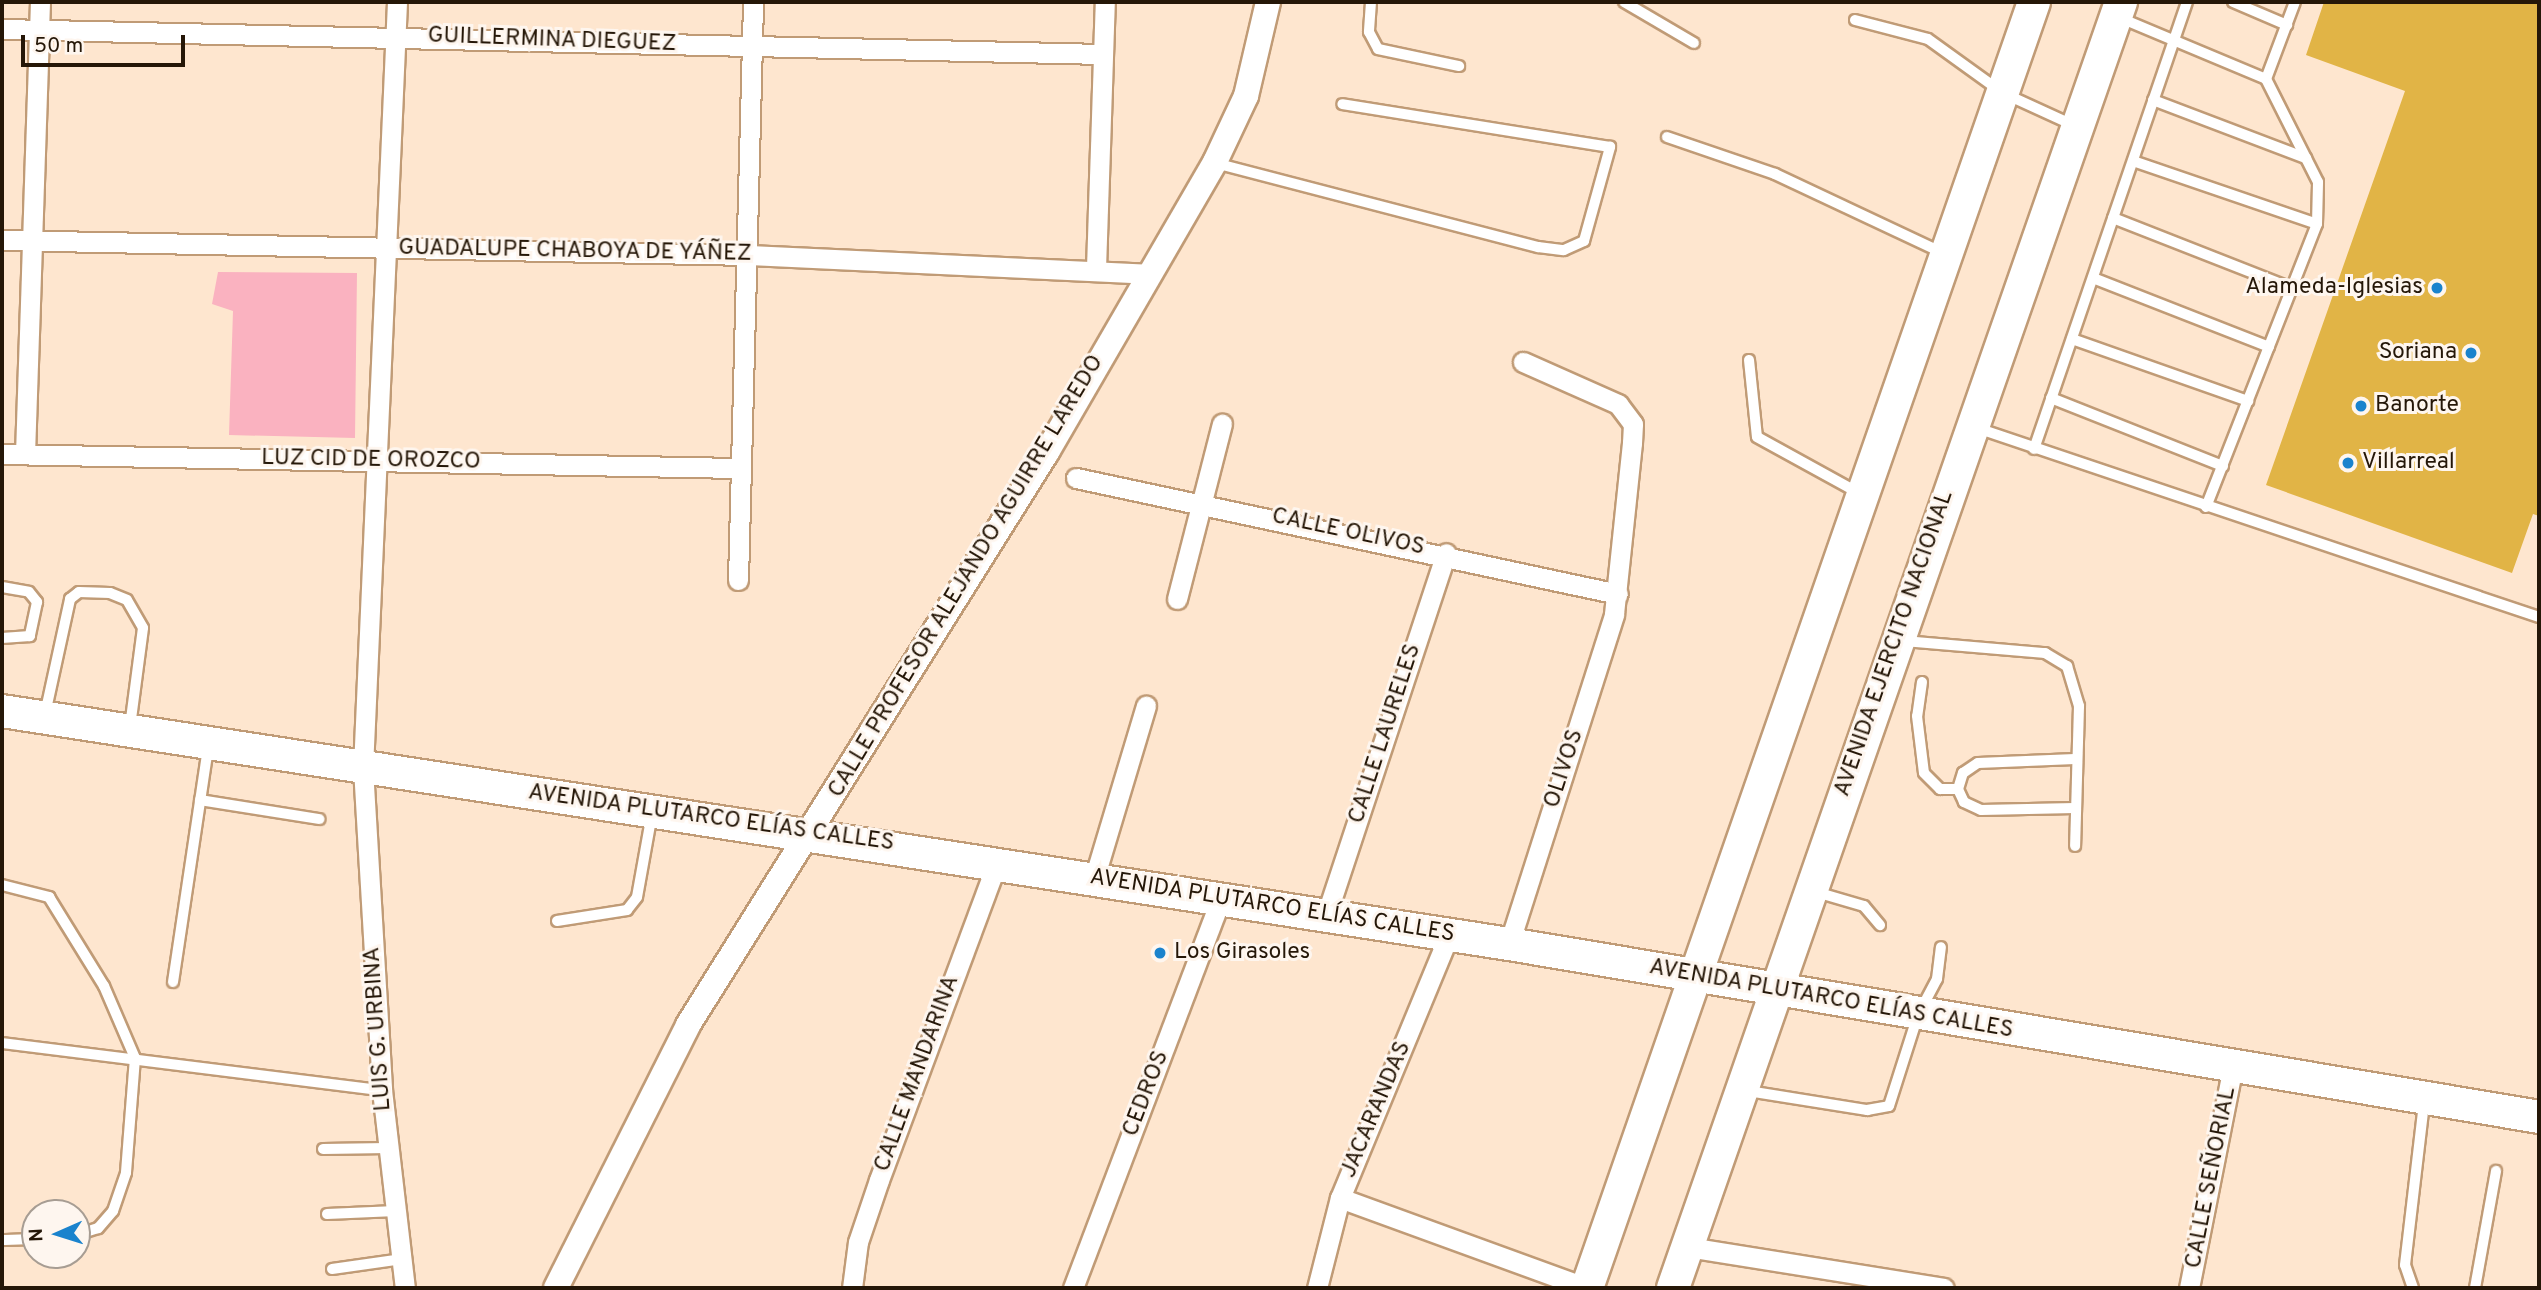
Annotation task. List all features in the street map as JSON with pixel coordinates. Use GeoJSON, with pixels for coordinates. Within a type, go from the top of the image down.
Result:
{"type":"FeatureCollection","features":[{"type":"Feature","properties":{"kind":"main road"},"geometry":{"type":"LineString","coordinates":[[1587,1288],[2034,2]]}},
{"type":"Feature","properties":{"kind":"main road","name":"AVENIDA EJERCITO NACIONAL"},"geometry":{"type":"LineString","coordinates":[[1674,1288],[1773,992],[1899,641],[2119,9]]}},
{"type":"Feature","properties":{"kind":"main road","name":"AVENIDA PLUTARCO ELÍAS CALLES"},"geometry":{"type":"LineString","coordinates":[[2,711],[997,863],[1449,936],[1509,943],[1773,992],[2539,1117]]}},
{"type":"Feature","properties":{"kind":"street"},"geometry":{"type":"LineString","coordinates":[[25,454],[40,2]]}},
{"type":"Feature","properties":{"kind":"street","name":"LUIS G. URBINA"},"geometry":{"type":"LineString","coordinates":[[397,2],[363,768],[382,1090],[405,1288]]}},
{"type":"Feature","properties":{"kind":"street"},"geometry":{"type":"LineString","coordinates":[[738,580],[753,2]]}},
{"type":"Feature","properties":{"kind":"street"},"geometry":{"type":"LineString","coordinates":[[1096,268],[1105,2]]}},
{"type":"Feature","properties":{"kind":"street","name":"CALLE PROFESOR ALEJANDO AGUIRRE LAREDO"},"geometry":{"type":"LineString","coordinates":[[556,1288],[688,1024],[810,834],[1047,452],[1215,162],[1245,96],[1268,2]]}},
{"type":"Feature","properties":{"kind":"street","name":"GUILLERMINA DIEGUEZ"},"geometry":{"type":"LineString","coordinates":[[2,29],[1102,54]]}},
{"type":"Feature","properties":{"kind":"street","name":"GUADALUPE CHABOYA DE YÁÑEZ"},"geometry":{"type":"LineString","coordinates":[[2,240],[748,255],[1096,268],[1149,274]]}},
{"type":"Feature","properties":{"kind":"street","name":"OLIVOS"},"geometry":{"type":"LineString","coordinates":[[1509,943],[1618,594],[1632,443],[1629,413],[1523,362]]}},
{"type":"Feature","properties":{"kind":"street"},"geometry":{"type":"LineString","coordinates":[[1177,599],[1205,503],[1222,424]]}},
{"type":"Feature","properties":{"kind":"street","name":"LUZ CID DE OROZCO"},"geometry":{"type":"LineString","coordinates":[[2,454],[740,468]]}},
{"type":"Feature","properties":{"kind":"street","name":"CALLE OLIVOS"},"geometry":{"type":"LineString","coordinates":[[1076,478],[1446,553],[1618,594]]}},
{"type":"Feature","properties":{"kind":"street","name":"CALLE LAURELES"},"geometry":{"type":"LineString","coordinates":[[1326,915],[1446,553]]}},
{"type":"Feature","properties":{"kind":"street"},"geometry":{"type":"LineString","coordinates":[[1094,879],[1146,706]]}},
{"type":"Feature","properties":{"kind":"street","name":"CALLE MANDARINA"},"geometry":{"type":"LineString","coordinates":[[852,1288],[858,1242],[879,1180],[997,863]]}},
{"type":"Feature","properties":{"kind":"street","name":"CEDROS"},"geometry":{"type":"LineString","coordinates":[[1073,1288],[1221,899]]}},
{"type":"Feature","properties":{"kind":"street","name":"JACARANDAS"},"geometry":{"type":"LineString","coordinates":[[1317,1288],[1340,1198],[1449,936]]}},
{"type":"Feature","properties":{"kind":"street","name":"CALLE SEÑORIAL"},"geometry":{"type":"LineString","coordinates":[[2189,1288],[2233,1066]]}},
{"type":"Feature","properties":{"kind":"street"},"geometry":{"type":"LineString","coordinates":[[1340,1198],[1587,1288]]}},
{"type":"Feature","properties":{"kind":"street"},"geometry":{"type":"LineString","coordinates":[[1688,1247],[1944,1288]]}},
{"type":"Feature","properties":{"kind":"lane"},"geometry":{"type":"LineString","coordinates":[[1371,2],[1369,32],[1378,49],[1459,66]]}},
{"type":"Feature","properties":{"kind":"lane"},"geometry":{"type":"LineString","coordinates":[[1624,2],[1693,43]]}},
{"type":"Feature","properties":{"kind":"lane"},"geometry":{"type":"LineString","coordinates":[[2034,449],[2187,2]]}},
{"type":"Feature","properties":{"kind":"lane"},"geometry":{"type":"LineString","coordinates":[[2233,2],[2287,25]]}},
{"type":"Feature","properties":{"kind":"lane"},"geometry":{"type":"LineString","coordinates":[[2266,79],[2295,2]]}},
{"type":"Feature","properties":{"kind":"lane"},"geometry":{"type":"LineString","coordinates":[[2119,9],[2175,39],[2266,79],[2318,182],[2317,224],[2206,507]]}},
{"type":"Feature","properties":{"kind":"lane"},"geometry":{"type":"LineString","coordinates":[[1855,20],[1928,39],[2003,93],[2077,127]]}},
{"type":"Feature","properties":{"kind":"lane"},"geometry":{"type":"LineString","coordinates":[[2153,100],[2306,158]]}},
{"type":"Feature","properties":{"kind":"lane"},"geometry":{"type":"LineString","coordinates":[[1215,162],[1538,247],[1564,250],[1584,241],[1610,147],[1342,104]]}},
{"type":"Feature","properties":{"kind":"lane"},"geometry":{"type":"LineString","coordinates":[[1667,137],[1775,174],[1946,254]]}},
{"type":"Feature","properties":{"kind":"lane"},"geometry":{"type":"LineString","coordinates":[[2133,161],[2317,224]]}},
{"type":"Feature","properties":{"kind":"lane"},"geometry":{"type":"LineString","coordinates":[[2113,218],[2292,288]]}},
{"type":"Feature","properties":{"kind":"lane"},"geometry":{"type":"LineString","coordinates":[[2093,278],[2269,347]]}},
{"type":"Feature","properties":{"kind":"lane"},"geometry":{"type":"LineString","coordinates":[[2071,339],[2248,401]]}},
{"type":"Feature","properties":{"kind":"lane"},"geometry":{"type":"LineString","coordinates":[[1749,360],[1757,437],[1862,495]]}},
{"type":"Feature","properties":{"kind":"lane"},"geometry":{"type":"LineString","coordinates":[[2051,398],[2223,466]]}},
{"type":"Feature","properties":{"kind":"lane"},"geometry":{"type":"LineString","coordinates":[[1973,426],[2034,449],[2539,617]]}},
{"type":"Feature","properties":{"kind":"lane"},"geometry":{"type":"LineString","coordinates":[[2,587],[29,592],[37,602],[30,636],[2,638]]}},
{"type":"Feature","properties":{"kind":"lane"},"geometry":{"type":"LineString","coordinates":[[45,718],[70,599],[79,592],[110,593],[127,600],[142,628],[130,731]]}},
{"type":"Feature","properties":{"kind":"lane"},"geometry":{"type":"LineString","coordinates":[[1899,641],[2045,653],[2067,666],[2080,706],[2075,759],[2075,846]]}},
{"type":"Feature","properties":{"kind":"lane"},"geometry":{"type":"LineString","coordinates":[[1922,682],[1917,716],[1924,772],[1940,789],[1958,789]]}},
{"type":"Feature","properties":{"kind":"lane"},"geometry":{"type":"LineString","coordinates":[[173,982],[208,743]]}},
{"type":"Feature","properties":{"kind":"lane"},"geometry":{"type":"LineString","coordinates":[[2075,759],[1978,763],[1963,773],[1958,789],[1964,802],[1981,810],[2075,807]]}},
{"type":"Feature","properties":{"kind":"lane"},"geometry":{"type":"LineString","coordinates":[[200,800],[319,819]]}},
{"type":"Feature","properties":{"kind":"lane"},"geometry":{"type":"LineString","coordinates":[[557,921],[627,910],[636,897],[653,810]]}},
{"type":"Feature","properties":{"kind":"lane"},"geometry":{"type":"LineString","coordinates":[[2,885],[49,897],[104,986],[135,1058],[126,1173],[113,1211],[97,1228],[91,1230]]}},
{"type":"Feature","properties":{"kind":"lane"},"geometry":{"type":"LineString","coordinates":[[1809,890],[1864,906],[1880,925]]}},
{"type":"Feature","properties":{"kind":"lane"},"geometry":{"type":"LineString","coordinates":[[1740,1090],[1882,1110],[1894,1099],[1918,1015],[1937,979],[1941,947]]}},
{"type":"Feature","properties":{"kind":"lane"},"geometry":{"type":"LineString","coordinates":[[2,1042],[382,1090]]}},
{"type":"Feature","properties":{"kind":"lane"},"geometry":{"type":"LineString","coordinates":[[2413,1288],[2405,1265],[2425,1098]]}},
{"type":"Feature","properties":{"kind":"lane"},"geometry":{"type":"LineString","coordinates":[[323,1149],[388,1148]]}},
{"type":"Feature","properties":{"kind":"lane"},"geometry":{"type":"LineString","coordinates":[[2475,1288],[2496,1171]]}},
{"type":"Feature","properties":{"kind":"lane"},"geometry":{"type":"LineString","coordinates":[[327,1214],[396,1211]]}},
{"type":"Feature","properties":{"kind":"lane"},"geometry":{"type":"LineString","coordinates":[[2,1240],[21,1239]]}},
{"type":"Feature","properties":{"kind":"lane"},"geometry":{"type":"LineString","coordinates":[[332,1269],[402,1259]]}},
{"type":"Feature","properties":{"kind":"shaded area"},"geometry":{"type":"Polygon","coordinates":[[[218,272],[357,273],[355,438],[229,435],[233,311],[212,304],[218,272]]]}},
{"type":"Feature","properties":{"kind":"building","name":"Alameda-Iglesias"},"geometry":{"type":"Polygon","coordinates":[[[2324,2],[2539,2],[2539,516],[2533,514],[2512,573],[2266,485],[2405,91],[2306,55],[2324,2]]]}},
{"type":"Feature","properties":{"kind":"place","name":"Alameda-Iglesias"},"geometry":{"type":"Point","coordinates":[2437,288]}},
{"type":"Feature","properties":{"kind":"place","name":"Soriana"},"geometry":{"type":"Point","coordinates":[2471,353]}},
{"type":"Feature","properties":{"kind":"place","name":"Banorte"},"geometry":{"type":"Point","coordinates":[2361,406]}},
{"type":"Feature","properties":{"kind":"place","name":"Villarreal"},"geometry":{"type":"Point","coordinates":[2348,463]}},
{"type":"Feature","properties":{"kind":"place","name":"Los Girasoles"},"geometry":{"type":"Point","coordinates":[1160,953]}}]}
